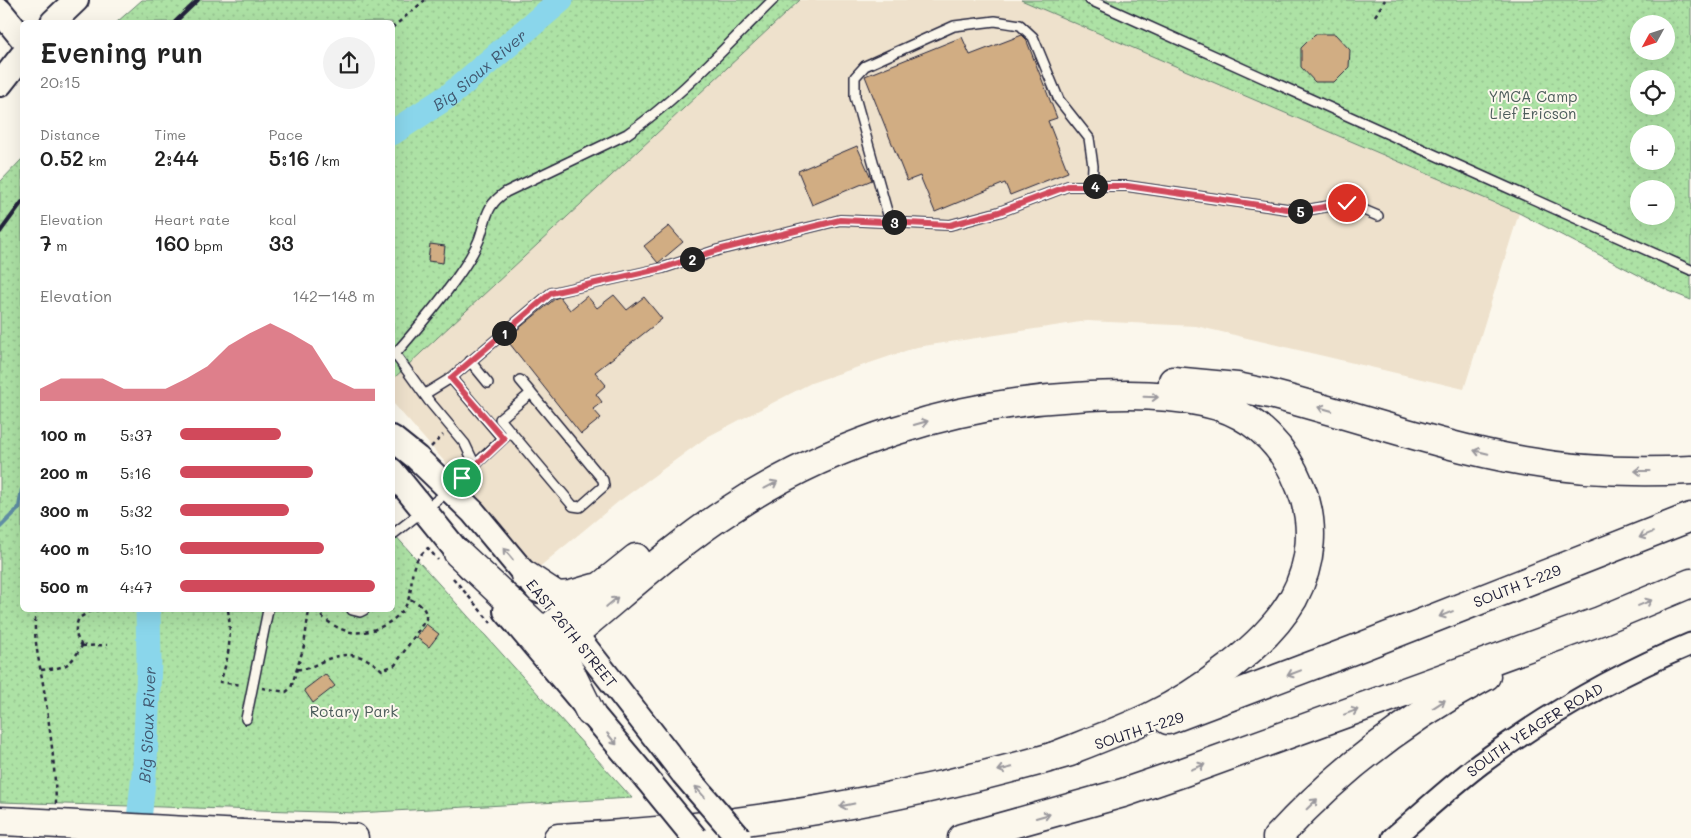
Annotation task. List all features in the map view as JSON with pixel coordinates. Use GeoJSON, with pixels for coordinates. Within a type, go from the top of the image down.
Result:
{"type":"FeatureCollection","features":[{"type":"Feature","properties":{"kind":"highway"},"geometry":{"type":"LineString","coordinates":[[526,575],[557,596],[571,595],[595,589],[689,516],[783,458],[845,431],[902,410],[946,399],[1028,383],[1071,379],[1149,379],[1236,387],[1482,452],[1524,461],[1576,468],[1622,471],[1691,470]]}},
{"type":"Feature","properties":{"kind":"highway"},"geometry":{"type":"LineString","coordinates":[[450,564],[535,625],[564,629],[732,508],[800,470],[841,451],[881,436],[961,413],[1048,398],[1091,396],[1174,398],[1197,401],[1239,414],[1266,432],[1279,448],[1290,462],[1306,498],[1310,518],[1311,540],[1308,558],[1293,599],[1259,641],[1222,672],[1199,688],[1152,716],[1052,757]]}},
{"type":"Feature","properties":{"kind":"highway","name":"SOUTH I-229"},"geometry":{"type":"LineString","coordinates":[[558,838],[716,824],[826,809],[916,791],[1052,757],[1200,710],[1691,517]]}},
{"type":"Feature","properties":{"kind":"highway"},"geometry":{"type":"LineString","coordinates":[[590,712],[558,649],[564,629],[607,581]]}},
{"type":"Feature","properties":{"kind":"highway"},"geometry":{"type":"LineString","coordinates":[[1277,838],[1353,765],[1396,732],[1484,676],[1600,621],[1691,583]]}},
{"type":"Feature","properties":{"kind":"highway"},"geometry":{"type":"LineString","coordinates":[[962,838],[1066,810],[1149,784],[1600,621]]}},
{"type":"Feature","properties":{"kind":"highway"},"geometry":{"type":"LineString","coordinates":[[12,822],[354,838]]}},
{"type":"Feature","properties":{"kind":"main road"},"geometry":{"type":"LineString","coordinates":[[55,20],[78,0]]}},
{"type":"Feature","properties":{"kind":"main road"},"geometry":{"type":"LineString","coordinates":[[78,0],[78,20]]}},
{"type":"Feature","properties":{"kind":"main road"},"geometry":{"type":"LineString","coordinates":[[0,11],[20,36]]}},
{"type":"Feature","properties":{"kind":"main road"},"geometry":{"type":"LineString","coordinates":[[0,84],[20,59]]}},
{"type":"Feature","properties":{"kind":"main road","name":"EAST 26TH STREET"},"geometry":{"type":"LineString","coordinates":[[395,440],[417,458],[473,512],[526,575],[564,629],[739,838]]}},
{"type":"Feature","properties":{"kind":"main road"},"geometry":{"type":"LineString","coordinates":[[395,475],[425,511],[450,564],[590,712],[695,838]]}},
{"type":"Feature","properties":{"kind":"street","name":"SOUTH YEAGER ROAD"},"geometry":{"type":"LineString","coordinates":[[1393,838],[1479,765],[1538,724],[1608,683],[1691,644]]}},
{"type":"Feature","properties":{"kind":"lane"},"geometry":{"type":"LineString","coordinates":[[395,352],[414,333],[459,276],[478,241],[487,211],[495,199],[627,134],[642,124],[675,96],[773,0]]}},
{"type":"Feature","properties":{"kind":"lane"},"geometry":{"type":"LineString","coordinates":[[1090,0],[1691,270]]}},
{"type":"Feature","properties":{"kind":"lane"},"geometry":{"type":"LineString","coordinates":[[890,222],[855,97],[855,77],[865,66],[954,26],[995,21],[1020,25],[1033,38],[1059,100],[1089,138],[1093,166],[1092,186]]}},
{"type":"Feature","properties":{"kind":"lane"},"geometry":{"type":"LineString","coordinates":[[425,394],[451,378],[551,293],[663,268],[718,250],[840,220],[950,225],[999,212],[1068,186],[1127,186],[1301,211],[1347,203],[1378,216]]}},
{"type":"Feature","properties":{"kind":"lane"},"geometry":{"type":"LineString","coordinates":[[395,354],[464,444],[475,465]]}},
{"type":"Feature","properties":{"kind":"lane"},"geometry":{"type":"LineString","coordinates":[[470,361],[488,383]]}},
{"type":"Feature","properties":{"kind":"lane"},"geometry":{"type":"LineString","coordinates":[[451,378],[504,439]]}},
{"type":"Feature","properties":{"kind":"lane"},"geometry":{"type":"LineString","coordinates":[[520,380],[531,393],[603,480],[604,486],[580,507],[574,506],[500,418],[531,393]]}},
{"type":"Feature","properties":{"kind":"lane"},"geometry":{"type":"LineString","coordinates":[[395,533],[450,490],[511,432]]}},
{"type":"Feature","properties":{"kind":"lane"},"geometry":{"type":"LineString","coordinates":[[246,719],[268,612]]}},
{"type":"Feature","properties":{"kind":"path"},"geometry":{"type":"LineString","coordinates":[[395,25],[425,0]]}},
{"type":"Feature","properties":{"kind":"path"},"geometry":{"type":"LineString","coordinates":[[1375,16],[1385,0]]}},
{"type":"Feature","properties":{"kind":"path"},"geometry":{"type":"LineString","coordinates":[[318,612],[338,627],[350,632],[362,632],[378,628],[395,619],[404,608],[411,592],[411,576],[418,556],[428,548],[450,564],[494,627]]}},
{"type":"Feature","properties":{"kind":"path"},"geometry":{"type":"LineString","coordinates":[[297,669],[305,670],[336,656],[367,658],[382,670],[395,665],[426,619],[427,613],[420,604],[408,598]]}},
{"type":"Feature","properties":{"kind":"path"},"geometry":{"type":"LineString","coordinates":[[36,612],[34,628],[36,646],[55,768]]}},
{"type":"Feature","properties":{"kind":"path"},"geometry":{"type":"LineString","coordinates":[[82,646],[75,632],[79,618],[90,612]]}},
{"type":"Feature","properties":{"kind":"path"},"geometry":{"type":"LineString","coordinates":[[82,646],[107,645]]}},
{"type":"Feature","properties":{"kind":"path"},"geometry":{"type":"LineString","coordinates":[[41,670],[66,666],[71,663],[82,646]]}},
{"type":"Feature","properties":{"kind":"shaded area"},"geometry":{"type":"Polygon","coordinates":[[[800,0],[1021,0],[1519,213],[1464,389],[1196,326],[1087,321],[917,347],[811,383],[707,437],[618,502],[538,568],[395,405],[395,376],[800,0]]]}},
{"type":"Feature","properties":{"kind":"green space"},"geometry":{"type":"Polygon","coordinates":[[[142,0],[800,0],[395,377],[395,20],[119,20],[142,0]]]}},
{"type":"Feature","properties":{"kind":"green space","name":"YMCA Camp Lief Ericson"},"geometry":{"type":"Polygon","coordinates":[[[1021,0],[1691,0],[1691,300],[1669,291],[1519,213],[1021,0]]]}},
{"type":"Feature","properties":{"kind":"green space","name":"Rotary Park"},"geometry":{"type":"Polygon","coordinates":[[[20,161],[20,612],[395,612],[395,535],[632,798],[356,813],[0,802],[0,182],[20,161]]]}},
{"type":"Feature","properties":{"kind":"building"},"geometry":{"type":"Polygon","coordinates":[[[1315,34],[1335,34],[1350,50],[1349,67],[1334,82],[1315,82],[1301,67],[1301,48],[1315,34]]]}},
{"type":"Feature","properties":{"kind":"building"},"geometry":{"type":"Polygon","coordinates":[[[1022,35],[1026,39],[1057,118],[1048,121],[1068,172],[1010,195],[1005,183],[935,212],[920,176],[907,181],[865,76],[962,37],[970,55],[1022,35]]]}},
{"type":"Feature","properties":{"kind":"building"},"geometry":{"type":"Polygon","coordinates":[[[857,146],[872,180],[812,205],[798,171],[857,146]]]}},
{"type":"Feature","properties":{"kind":"building"},"geometry":{"type":"Polygon","coordinates":[[[669,226],[683,242],[658,263],[644,246],[669,226]]]}},
{"type":"Feature","properties":{"kind":"building"},"geometry":{"type":"Polygon","coordinates":[[[430,244],[445,246],[443,263],[428,261],[430,244]]]}},
{"type":"Feature","properties":{"kind":"building"},"geometry":{"type":"Polygon","coordinates":[[[614,295],[627,310],[644,297],[662,319],[595,372],[606,385],[596,394],[602,402],[593,409],[601,418],[581,434],[506,339],[556,298],[560,297],[570,310],[587,296],[597,308],[614,295]]]}},
{"type":"Feature","properties":{"kind":"building"},"geometry":{"type":"Polygon","coordinates":[[[426,624],[439,634],[429,647],[416,637],[426,624]]]}},
{"type":"Feature","properties":{"kind":"building"},"geometry":{"type":"Polygon","coordinates":[[[325,674],[335,686],[313,703],[304,690],[325,674]]]}},
{"type":"Feature","properties":{"kind":"waterway","name":"Big Sioux River"},"geometry":{"type":"LineString","coordinates":[[395,131],[450,95],[561,0]]}},
{"type":"Feature","properties":{"kind":"waterway"},"geometry":{"type":"LineString","coordinates":[[0,527],[19,508],[20,502]]}},
{"type":"Feature","properties":{"kind":"waterway","name":"Big Sioux River"},"geometry":{"type":"LineString","coordinates":[[137,838],[145,764],[149,662],[148,612]]}},
{"type":"Feature","properties":{"kind":"railway"},"geometry":{"type":"LineString","coordinates":[[177,20],[198,0]]}},
{"type":"Feature","properties":{"kind":"railway"},"geometry":{"type":"LineString","coordinates":[[0,232],[20,205]]}},
{"type":"Feature","properties":{"kind":"route"},"geometry":{"type":"LineString","coordinates":[[462,478],[504,439],[451,378],[551,293],[663,268],[718,250],[840,220],[950,225],[999,212],[1068,186],[1127,186],[1301,211],[1347,203]]}}]}
